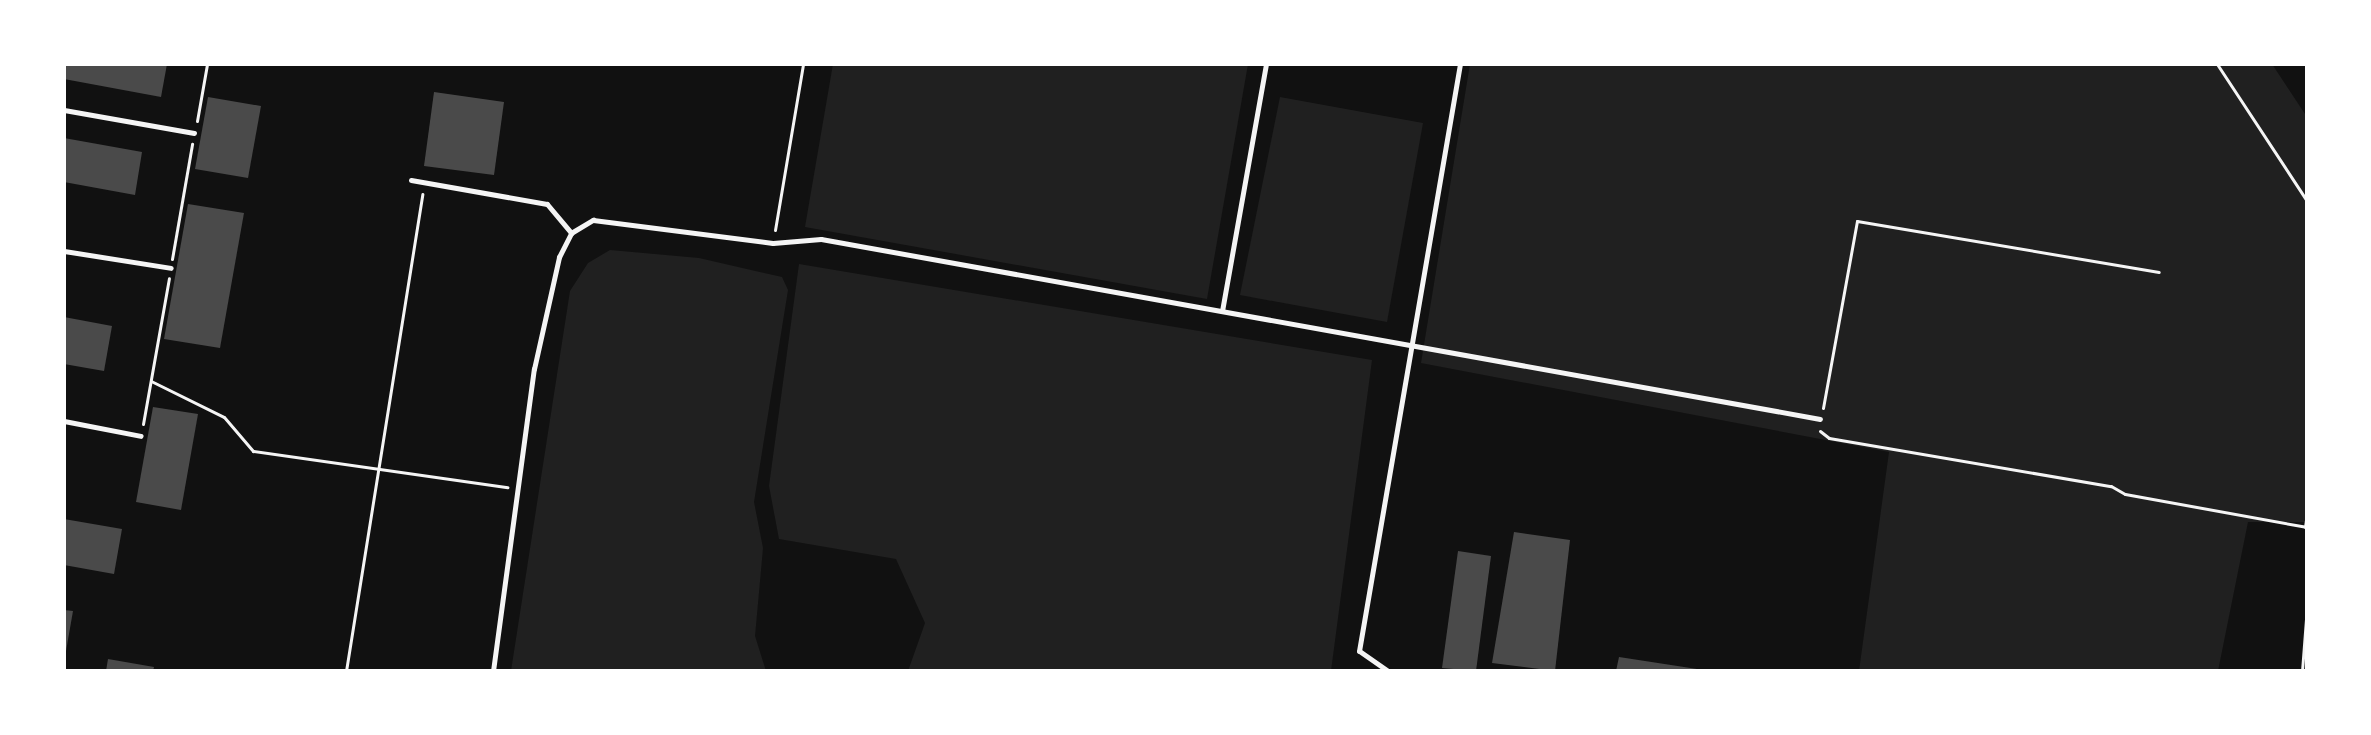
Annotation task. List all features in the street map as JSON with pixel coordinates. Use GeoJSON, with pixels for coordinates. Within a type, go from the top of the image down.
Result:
{"type":"FeatureCollection","features":[{"type":"Feature","properties":{"kind":"lane"},"geometry":{"type":"LineString","coordinates":[[1222,311],[1266,64]]}},
{"type":"Feature","properties":{"kind":"lane"},"geometry":{"type":"LineString","coordinates":[[1388,671],[1359,651],[1460,64]]}},
{"type":"Feature","properties":{"kind":"lane"},"geometry":{"type":"LineString","coordinates":[[64,110],[194,133]]}},
{"type":"Feature","properties":{"kind":"lane"},"geometry":{"type":"LineString","coordinates":[[411,180],[547,204],[571,233]]}},
{"type":"Feature","properties":{"kind":"lane"},"geometry":{"type":"LineString","coordinates":[[493,671],[534,369],[559,257],[571,233],[593,220],[773,243],[821,239],[1820,419]]}},
{"type":"Feature","properties":{"kind":"lane"},"geometry":{"type":"LineString","coordinates":[[64,251],[171,268]]}},
{"type":"Feature","properties":{"kind":"lane"},"geometry":{"type":"LineString","coordinates":[[64,421],[141,436]]}},
{"type":"Feature","properties":{"kind":"lane"},"geometry":{"type":"LineString","coordinates":[[1741,671],[1748,671]]}},
{"type":"Feature","properties":{"kind":"path"},"geometry":{"type":"LineString","coordinates":[[141,436],[207,64]]}},
{"type":"Feature","properties":{"kind":"path"},"geometry":{"type":"LineString","coordinates":[[773,243],[803,64]]}},
{"type":"Feature","properties":{"kind":"path"},"geometry":{"type":"LineString","coordinates":[[2217,64],[2307,201]]}},
{"type":"Feature","properties":{"kind":"path"},"geometry":{"type":"LineString","coordinates":[[346,671],[424,182]]}},
{"type":"Feature","properties":{"kind":"path"},"geometry":{"type":"LineString","coordinates":[[2159,272],[1857,221],[1820,419],[1822,434],[1829,438],[2111,486],[2125,494],[2306,527],[2307,513]]}},
{"type":"Feature","properties":{"kind":"path"},"geometry":{"type":"LineString","coordinates":[[151,381],[224,417],[253,451],[518,489]]}},
{"type":"Feature","properties":{"kind":"path"},"geometry":{"type":"LineString","coordinates":[[2302,671],[2307,606]]}},
{"type":"Feature","properties":{"kind":"shaded area"},"geometry":{"type":"Polygon","coordinates":[[[833,64],[1248,64],[1207,299],[805,227],[833,64]]]}},
{"type":"Feature","properties":{"kind":"shaded area"},"geometry":{"type":"Polygon","coordinates":[[[1470,64],[2272,64],[2307,117],[2307,522],[2248,522],[2218,671],[1859,671],[1889,452],[1421,363],[1470,64]]]}},
{"type":"Feature","properties":{"kind":"shaded area"},"geometry":{"type":"Polygon","coordinates":[[[1280,97],[1423,123],[1387,322],[1240,295],[1280,97]]]}},
{"type":"Feature","properties":{"kind":"shaded area"},"geometry":{"type":"Polygon","coordinates":[[[610,250],[699,258],[782,277],[788,290],[754,502],[763,548],[755,636],[766,671],[511,671],[570,291],[588,263],[610,250]]]}},
{"type":"Feature","properties":{"kind":"shaded area"},"geometry":{"type":"Polygon","coordinates":[[[799,264],[1372,360],[1331,671],[908,671],[925,623],[896,559],[779,539],[769,486],[799,264]]]}},
{"type":"Feature","properties":{"kind":"building"},"geometry":{"type":"Polygon","coordinates":[[[64,64],[167,64],[161,97],[64,79],[64,64]]]}},
{"type":"Feature","properties":{"kind":"building"},"geometry":{"type":"Polygon","coordinates":[[[434,92],[504,102],[494,175],[424,166],[434,92]]]}},
{"type":"Feature","properties":{"kind":"building"},"geometry":{"type":"Polygon","coordinates":[[[208,97],[261,106],[248,178],[195,169],[208,97]]]}},
{"type":"Feature","properties":{"kind":"building"},"geometry":{"type":"Polygon","coordinates":[[[64,138],[142,152],[135,195],[64,182],[64,138]]]}},
{"type":"Feature","properties":{"kind":"building"},"geometry":{"type":"Polygon","coordinates":[[[188,204],[244,213],[220,348],[164,339],[188,204]]]}},
{"type":"Feature","properties":{"kind":"building"},"geometry":{"type":"Polygon","coordinates":[[[64,317],[112,326],[104,371],[64,364],[64,317]]]}},
{"type":"Feature","properties":{"kind":"building"},"geometry":{"type":"Polygon","coordinates":[[[153,407],[198,414],[181,510],[136,502],[153,407]]]}},
{"type":"Feature","properties":{"kind":"building"},"geometry":{"type":"Polygon","coordinates":[[[64,519],[122,529],[114,574],[64,565],[64,519]]]}},
{"type":"Feature","properties":{"kind":"building"},"geometry":{"type":"Polygon","coordinates":[[[1514,532],[1570,540],[1555,671],[1492,663],[1514,532]]]}},
{"type":"Feature","properties":{"kind":"building"},"geometry":{"type":"Polygon","coordinates":[[[1458,551],[1491,556],[1476,671],[1442,668],[1458,551]]]}},
{"type":"Feature","properties":{"kind":"building"},"geometry":{"type":"Polygon","coordinates":[[[64,610],[73,611],[66,651],[64,651],[64,610]]]}},
{"type":"Feature","properties":{"kind":"building"},"geometry":{"type":"Polygon","coordinates":[[[1619,657],[1697,669],[1697,671],[1616,671],[1619,657]]]}},
{"type":"Feature","properties":{"kind":"building"},"geometry":{"type":"Polygon","coordinates":[[[108,659],[154,667],[153,671],[106,671],[108,659]]]}}]}
